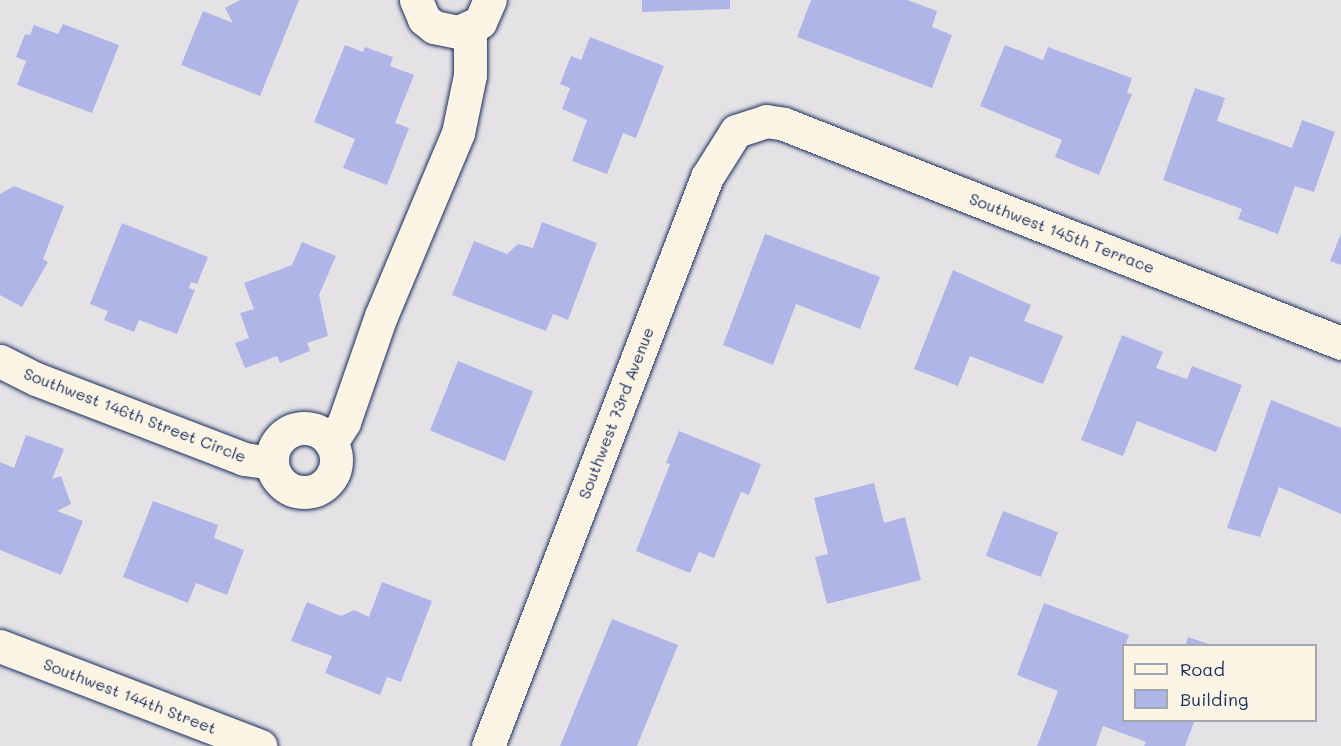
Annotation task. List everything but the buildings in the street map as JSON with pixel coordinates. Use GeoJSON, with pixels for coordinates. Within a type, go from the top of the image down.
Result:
{"type":"FeatureCollection","features":[{"type":"Feature","properties":{"kind":"street"},"geometry":{"type":"LineString","coordinates":[[416,0],[424,19],[445,32],[470,29],[480,22],[490,0]]}},
{"type":"Feature","properties":{"kind":"street"},"geometry":{"type":"LineString","coordinates":[[271,463],[280,482],[289,489],[309,492],[320,488],[334,473],[336,452],[332,443],[344,422],[413,237],[463,113],[470,75],[470,29]]}},
{"type":"Feature","properties":{"kind":"street","name":"Southwest 73rd Avenue"},"geometry":{"type":"LineString","coordinates":[[488,746],[706,177],[722,148],[735,131],[766,121],[784,124]]}},
{"type":"Feature","properties":{"kind":"street","name":"Southwest 145th Terrace"},"geometry":{"type":"LineString","coordinates":[[784,124],[1341,343]]}},
{"type":"Feature","properties":{"kind":"street","name":"Southwest 146th Street Circle"},"geometry":{"type":"LineString","coordinates":[[0,361],[36,379],[244,459],[271,463],[276,442],[293,429],[315,429],[332,443]]}},
{"type":"Feature","properties":{"kind":"street","name":"Southwest 144th Street"},"geometry":{"type":"LineString","coordinates":[[0,646],[260,746]]}}]}
